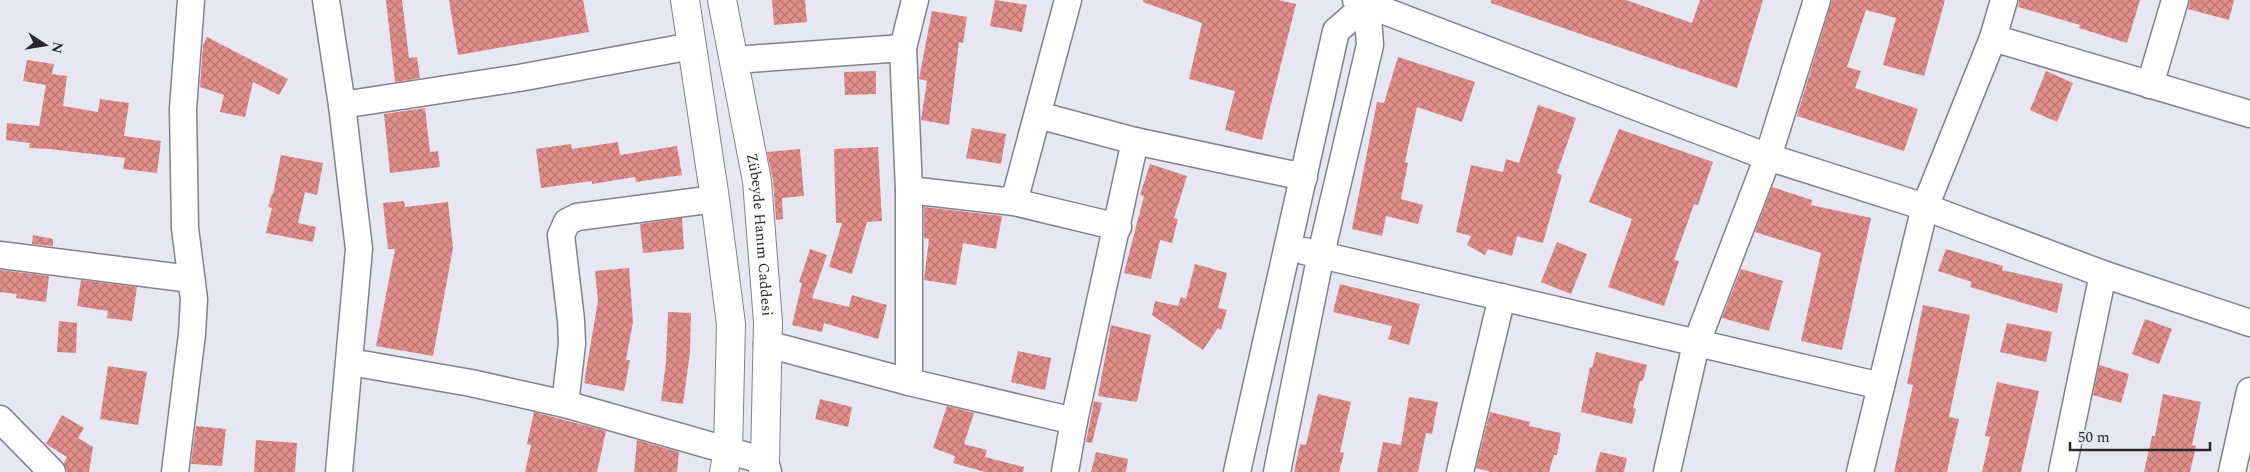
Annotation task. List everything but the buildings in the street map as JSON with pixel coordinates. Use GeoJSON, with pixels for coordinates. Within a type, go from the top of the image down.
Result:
{"type":"FeatureCollection","features":[{"type":"Feature","properties":{"kind":"main road"},"geometry":{"type":"LineString","coordinates":[[685,0],[716,199],[731,324],[726,462]]}},
{"type":"Feature","properties":{"kind":"main road","name":"Zübeyde Hanım Caddesi"},"geometry":{"type":"LineString","coordinates":[[722,0],[757,182],[768,322],[765,468]]}},
{"type":"Feature","properties":{"kind":"street"},"geometry":{"type":"LineString","coordinates":[[175,472],[192,334],[194,299],[185,228],[183,109],[191,0]]}},
{"type":"Feature","properties":{"kind":"street"},"geometry":{"type":"LineString","coordinates":[[326,0],[342,105],[359,249],[339,472]]}},
{"type":"Feature","properties":{"kind":"street"},"geometry":{"type":"LineString","coordinates":[[909,382],[910,190],[903,48],[915,0]]}},
{"type":"Feature","properties":{"kind":"street"},"geometry":{"type":"LineString","coordinates":[[1014,202],[1068,0]]}},
{"type":"Feature","properties":{"kind":"street"},"geometry":{"type":"LineString","coordinates":[[1667,472],[1696,344],[1768,157],[1817,0]]}},
{"type":"Feature","properties":{"kind":"street"},"geometry":{"type":"LineString","coordinates":[[1860,472],[1925,208],[1993,38],[2004,0]]}},
{"type":"Feature","properties":{"kind":"street"},"geometry":{"type":"LineString","coordinates":[[2150,84],[2175,0]]}},
{"type":"Feature","properties":{"kind":"street"},"geometry":{"type":"LineString","coordinates":[[1363,1],[1768,157],[1925,208],[2103,274],[2250,323]]}},
{"type":"Feature","properties":{"kind":"street"},"geometry":{"type":"LineString","coordinates":[[1237,472],[1336,31],[1363,1]]}},
{"type":"Feature","properties":{"kind":"street"},"geometry":{"type":"LineString","coordinates":[[1277,472],[1321,254],[1370,45],[1363,1]]}},
{"type":"Feature","properties":{"kind":"street"},"geometry":{"type":"LineString","coordinates":[[1993,38],[2250,114]]}},
{"type":"Feature","properties":{"kind":"street"},"geometry":{"type":"LineString","coordinates":[[342,105],[519,78],[692,46]]}},
{"type":"Feature","properties":{"kind":"street"},"geometry":{"type":"LineString","coordinates":[[734,60],[903,48]]}},
{"type":"Feature","properties":{"kind":"street"},"geometry":{"type":"LineString","coordinates":[[1038,115],[1135,141],[1304,177]]}},
{"type":"Feature","properties":{"kind":"street"},"geometry":{"type":"LineString","coordinates":[[1066,472],[1074,421],[1118,227],[1135,141]]}},
{"type":"Feature","properties":{"kind":"street"},"geometry":{"type":"LineString","coordinates":[[910,190],[1014,202],[1118,227]]}},
{"type":"Feature","properties":{"kind":"street"},"geometry":{"type":"LineString","coordinates":[[565,404],[572,344],[561,235],[567,222],[577,217],[716,199]]}},
{"type":"Feature","properties":{"kind":"street"},"geometry":{"type":"LineString","coordinates":[[1288,248],[1321,254],[1696,344],[1881,386]]}},
{"type":"Feature","properties":{"kind":"street"},"geometry":{"type":"LineString","coordinates":[[0,255],[191,279]]}},
{"type":"Feature","properties":{"kind":"street"},"geometry":{"type":"LineString","coordinates":[[2062,472],[2103,274]]}},
{"type":"Feature","properties":{"kind":"street"},"geometry":{"type":"LineString","coordinates":[[1460,472],[1502,298]]}},
{"type":"Feature","properties":{"kind":"street"},"geometry":{"type":"LineString","coordinates":[[767,344],[909,382],[1074,421]]}},
{"type":"Feature","properties":{"kind":"street"},"geometry":{"type":"LineString","coordinates":[[350,362],[471,383],[565,404],[726,462],[765,468]]}},
{"type":"Feature","properties":{"kind":"street"},"geometry":{"type":"LineString","coordinates":[[2232,472],[2250,391]]}},
{"type":"Feature","properties":{"kind":"street"},"geometry":{"type":"LineString","coordinates":[[0,419],[52,472]]}}]}
